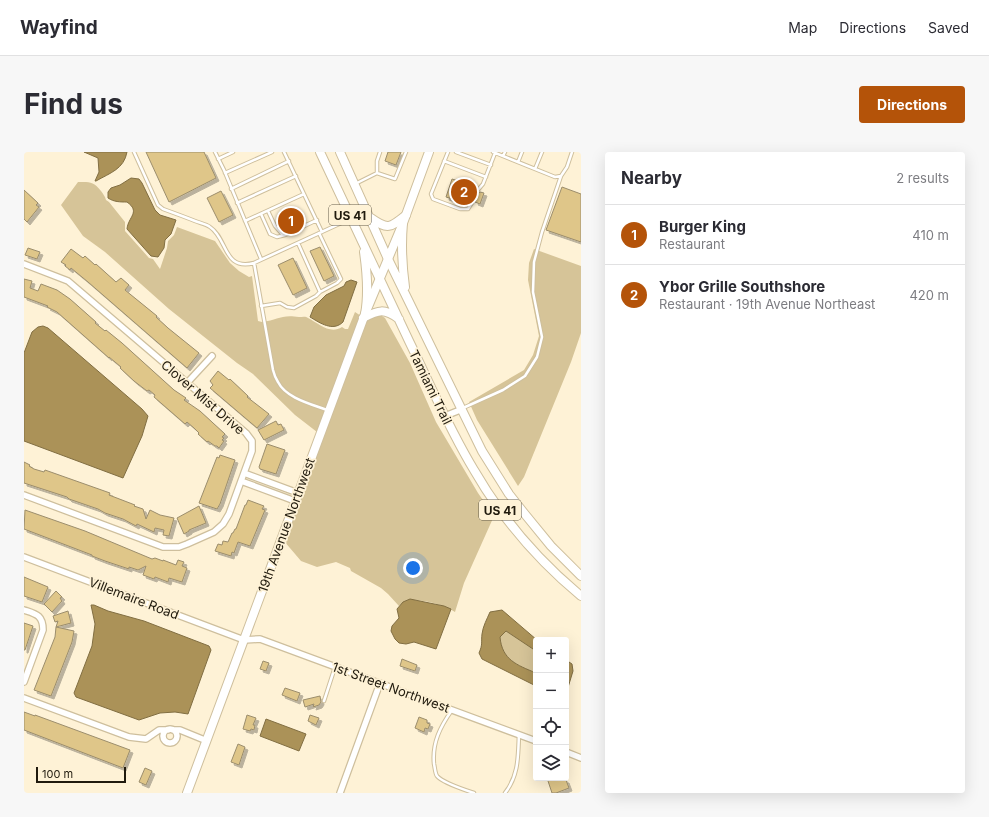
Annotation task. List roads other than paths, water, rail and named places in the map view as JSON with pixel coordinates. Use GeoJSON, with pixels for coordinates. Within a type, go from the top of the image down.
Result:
{"type":"FeatureCollection","features":[{"type":"Feature","properties":{"kind":"main road","name":"Tamiami Trail"},"geometry":{"type":"LineString","coordinates":[[320,152],[445,416],[474,471],[506,517],[547,564],[581,596]]}},
{"type":"Feature","properties":{"kind":"main road","name":"Tamiami Trail"},"geometry":{"type":"LineString","coordinates":[[340,152],[371,218],[388,259],[406,293],[460,410],[482,451],[509,494],[542,534],[581,576]]}},
{"type":"Feature","properties":{"kind":"main road"},"geometry":{"type":"LineString","coordinates":[[406,293],[401,259],[401,242],[405,219],[429,152]]}},
{"type":"Feature","properties":{"kind":"main road"},"geometry":{"type":"LineString","coordinates":[[371,218],[384,226],[389,227],[405,219]]}},
{"type":"Feature","properties":{"kind":"main road","name":"19th Avenue Northwest"},"geometry":{"type":"LineString","coordinates":[[187,793],[364,316],[405,219]]}},
{"type":"Feature","properties":{"kind":"main road"},"geometry":{"type":"LineString","coordinates":[[363,243],[368,279],[368,299],[364,316]]}},
{"type":"Feature","properties":{"kind":"main road"},"geometry":{"type":"LineString","coordinates":[[364,316],[380,311],[390,314],[399,320]]}},
{"type":"Feature","properties":{"kind":"street","name":"Clover Mist Drive"},"geometry":{"type":"LineString","coordinates":[[24,264],[68,280],[246,433],[252,441],[252,450],[244,473],[229,514],[223,524],[214,532],[178,547],[163,547],[24,495]]}},
{"type":"Feature","properties":{"kind":"street"},"geometry":{"type":"LineString","coordinates":[[186,382],[212,356]]}},
{"type":"Feature","properties":{"kind":"street"},"geometry":{"type":"LineString","coordinates":[[445,416],[460,410]]}},
{"type":"Feature","properties":{"kind":"street"},"geometry":{"type":"LineString","coordinates":[[244,473],[274,484],[296,497]]}},
{"type":"Feature","properties":{"kind":"street"},"geometry":{"type":"LineString","coordinates":[[241,481],[271,492],[296,497]]}},
{"type":"Feature","properties":{"kind":"street"},"geometry":{"type":"LineString","coordinates":[[271,492],[274,484]]}},
{"type":"Feature","properties":{"kind":"street","name":"Villemaire Road"},"geometry":{"type":"LineString","coordinates":[[24,557],[244,640]]}},
{"type":"Feature","properties":{"kind":"street"},"geometry":{"type":"LineString","coordinates":[[24,610],[36,614],[41,618],[44,623],[44,630],[24,682]]}},
{"type":"Feature","properties":{"kind":"street","name":"1st Street Northwest"},"geometry":{"type":"LineString","coordinates":[[244,640],[260,639],[533,740]]}},
{"type":"Feature","properties":{"kind":"street"},"geometry":{"type":"LineString","coordinates":[[340,793],[380,683]]}},
{"type":"Feature","properties":{"kind":"street"},"geometry":{"type":"LineString","coordinates":[[24,698],[129,737],[146,739],[159,730],[180,730],[206,741]]}},
{"type":"Feature","properties":{"kind":"street"},"geometry":{"type":"LineString","coordinates":[[170,730],[176,732],[177,738]]}},
{"type":"Feature","properties":{"kind":"street"},"geometry":{"type":"LineString","coordinates":[[164,739],[164,735],[170,730]]}},
{"type":"Feature","properties":{"kind":"street"},"geometry":{"type":"LineString","coordinates":[[153,735],[171,743],[175,742],[177,738],[187,734]]}},
{"type":"Feature","properties":{"kind":"street"},"geometry":{"type":"LineString","coordinates":[[569,753],[581,758]]}},
{"type":"Feature","properties":{"kind":"lane"},"geometry":{"type":"LineString","coordinates":[[134,152],[158,205],[163,209],[210,226],[218,233],[227,254],[234,261],[246,265],[254,263],[352,218]]}},
{"type":"Feature","properties":{"kind":"lane"},"geometry":{"type":"LineString","coordinates":[[215,152],[261,259]]}},
{"type":"Feature","properties":{"kind":"lane"},"geometry":{"type":"LineString","coordinates":[[218,159],[233,152]]}},
{"type":"Feature","properties":{"kind":"lane"},"geometry":{"type":"LineString","coordinates":[[225,173],[272,152]]}},
{"type":"Feature","properties":{"kind":"lane"},"geometry":{"type":"LineString","coordinates":[[262,306],[280,303],[294,308],[316,296],[341,279],[317,220],[284,152]]}},
{"type":"Feature","properties":{"kind":"lane"},"geometry":{"type":"LineString","coordinates":[[377,173],[377,161],[380,152]]}},
{"type":"Feature","properties":{"kind":"lane"},"geometry":{"type":"LineString","coordinates":[[355,184],[377,173],[395,179],[406,152]]}},
{"type":"Feature","properties":{"kind":"lane"},"geometry":{"type":"LineString","coordinates":[[448,152],[431,194],[433,199],[460,210],[468,209],[473,201]]}},
{"type":"Feature","properties":{"kind":"lane"},"geometry":{"type":"LineString","coordinates":[[456,152],[491,165]]}},
{"type":"Feature","properties":{"kind":"lane"},"geometry":{"type":"LineString","coordinates":[[503,156],[505,152]]}},
{"type":"Feature","properties":{"kind":"lane"},"geometry":{"type":"LineString","coordinates":[[518,162],[522,152]]}},
{"type":"Feature","properties":{"kind":"lane"},"geometry":{"type":"LineString","coordinates":[[535,169],[542,152]]}},
{"type":"Feature","properties":{"kind":"lane"},"geometry":{"type":"LineString","coordinates":[[460,410],[502,390],[525,376],[537,357],[542,337],[533,292],[534,262],[542,232],[561,176],[567,167],[572,152]]}},
{"type":"Feature","properties":{"kind":"lane"},"geometry":{"type":"LineString","coordinates":[[477,191],[484,184],[494,153],[555,176],[561,176]]}},
{"type":"Feature","properties":{"kind":"lane"},"geometry":{"type":"LineString","coordinates":[[232,189],[289,161]]}},
{"type":"Feature","properties":{"kind":"lane"},"geometry":{"type":"LineString","coordinates":[[444,161],[486,177]]}},
{"type":"Feature","properties":{"kind":"lane"},"geometry":{"type":"LineString","coordinates":[[237,203],[296,176]]}},
{"type":"Feature","properties":{"kind":"lane"},"geometry":{"type":"LineString","coordinates":[[245,221],[304,194]]}},
{"type":"Feature","properties":{"kind":"lane"},"geometry":{"type":"LineString","coordinates":[[268,210],[275,226],[283,235]]}},
{"type":"Feature","properties":{"kind":"lane"},"geometry":{"type":"LineString","coordinates":[[260,214],[270,234],[277,236],[283,235],[317,220]]}},
{"type":"Feature","properties":{"kind":"lane"},"geometry":{"type":"LineString","coordinates":[[298,243],[320,292]]}},
{"type":"Feature","properties":{"kind":"lane"},"geometry":{"type":"LineString","coordinates":[[254,263],[273,370],[278,383],[284,390],[294,397],[329,411]]}},
{"type":"Feature","properties":{"kind":"lane"},"geometry":{"type":"LineString","coordinates":[[324,701],[335,666]]}},
{"type":"Feature","properties":{"kind":"lane"},"geometry":{"type":"LineString","coordinates":[[452,709],[437,734],[434,752],[435,771],[437,776],[442,780],[474,793]]}},
{"type":"Feature","properties":{"kind":"lane"},"geometry":{"type":"LineString","coordinates":[[506,793],[518,763],[519,734]]}},
{"type":"Feature","properties":{"kind":"place","name":"Ybor Grille Southshore"},"geometry":{"type":"Point","coordinates":[464,192]}},
{"type":"Feature","properties":{"kind":"place","name":"Burger King"},"geometry":{"type":"Point","coordinates":[291,221]}}]}
